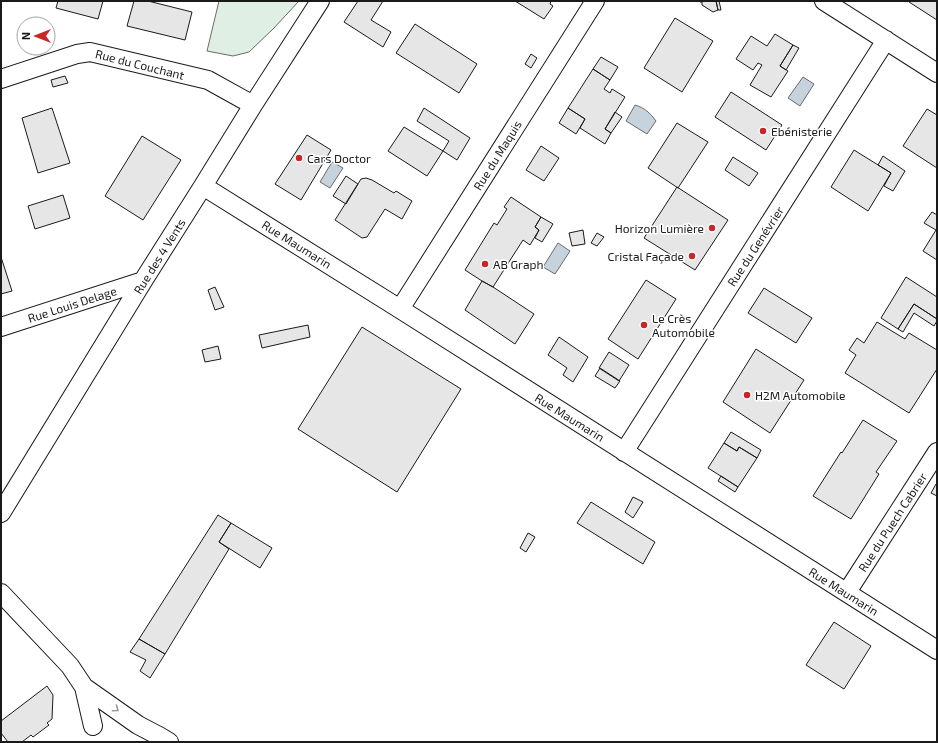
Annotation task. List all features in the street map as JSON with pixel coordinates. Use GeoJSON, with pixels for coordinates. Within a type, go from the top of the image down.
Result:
{"type":"FeatureCollection","features":[{"type":"Feature","properties":{"kind":"street","name":"Rue des 4 Vents"},"geometry":{"type":"LineString","coordinates":[[1,513],[143,281],[320,1]]}},
{"type":"Feature","properties":{"kind":"street","name":"Rue du Maquis"},"geometry":{"type":"LineString","coordinates":[[400,309],[595,1]]}},
{"type":"Feature","properties":{"kind":"street"},"geometry":{"type":"LineString","coordinates":[[824,1],[937,73]]}},
{"type":"Feature","properties":{"kind":"street","name":"Rue du Genévrier"},"geometry":{"type":"LineString","coordinates":[[624,452],[886,40]]}},
{"type":"Feature","properties":{"kind":"street","name":"Rue du Couchant"},"geometry":{"type":"LineString","coordinates":[[1,78],[77,54],[90,52],[208,80],[253,105]]}},
{"type":"Feature","properties":{"kind":"street","name":"Rue Maumarin"},"geometry":{"type":"LineString","coordinates":[[203,186],[400,309],[937,650]]}},
{"type":"Feature","properties":{"kind":"street","name":"Rue Louis Delage"},"geometry":{"type":"LineString","coordinates":[[1,327],[143,281]]}},
{"type":"Feature","properties":{"kind":"street","name":"Rue du Puech Cabrier"},"geometry":{"type":"LineString","coordinates":[[847,592],[937,452]]}},
{"type":"Feature","properties":{"kind":"street"},"geometry":{"type":"LineString","coordinates":[[1,593],[70,666],[84,687],[94,726]]}},
{"type":"Feature","properties":{"kind":"street"},"geometry":{"type":"LineString","coordinates":[[84,687],[138,725],[169,742]]}},
{"type":"Feature","properties":{"kind":"green space"},"geometry":{"type":"Polygon","coordinates":[[[219,1],[299,1],[249,52],[233,56],[207,51],[219,1]]]}},
{"type":"Feature","properties":{"kind":"shaded area"},"geometry":{"type":"Polygon","coordinates":[[[803,77],[814,84],[800,106],[788,98],[803,77]]]}},
{"type":"Feature","properties":{"kind":"shaded area"},"geometry":{"type":"Polygon","coordinates":[[[635,105],[647,111],[656,121],[647,134],[626,121],[635,105]]]}},
{"type":"Feature","properties":{"kind":"shaded area"},"geometry":{"type":"Polygon","coordinates":[[[332,162],[343,168],[330,188],[320,182],[332,162]]]}},
{"type":"Feature","properties":{"kind":"shaded area"},"geometry":{"type":"Polygon","coordinates":[[[558,243],[570,251],[555,274],[543,267],[558,243]]]}},
{"type":"Feature","properties":{"kind":"building"},"geometry":{"type":"Polygon","coordinates":[[[58,1],[103,1],[98,19],[56,8],[58,1]]]}},
{"type":"Feature","properties":{"kind":"building"},"geometry":{"type":"Polygon","coordinates":[[[134,1],[148,1],[192,12],[185,40],[127,26],[134,1]]]}},
{"type":"Feature","properties":{"kind":"building"},"geometry":{"type":"Polygon","coordinates":[[[358,1],[383,1],[371,20],[391,32],[383,47],[344,22],[358,1]]]}},
{"type":"Feature","properties":{"kind":"building"},"geometry":{"type":"Polygon","coordinates":[[[515,1],[551,1],[550,4],[553,6],[544,19],[515,1]]]}},
{"type":"Feature","properties":{"kind":"building"},"geometry":{"type":"Polygon","coordinates":[[[700,1],[716,1],[718,10],[713,12],[702,5],[702,2],[700,1]]]}},
{"type":"Feature","properties":{"kind":"building"},"geometry":{"type":"Polygon","coordinates":[[[716,1],[719,1],[721,10],[718,10],[716,1]]]}},
{"type":"Feature","properties":{"kind":"building"},"geometry":{"type":"Polygon","coordinates":[[[937,1],[937,20],[909,2],[937,1]]]}},
{"type":"Feature","properties":{"kind":"building"},"geometry":{"type":"Polygon","coordinates":[[[675,18],[713,41],[682,92],[644,68],[675,18]]]}},
{"type":"Feature","properties":{"kind":"building"},"geometry":{"type":"Polygon","coordinates":[[[415,24],[477,64],[459,93],[396,53],[415,24]]]}},
{"type":"Feature","properties":{"kind":"building"},"geometry":{"type":"Polygon","coordinates":[[[775,34],[793,45],[780,66],[788,71],[771,97],[750,85],[762,65],[758,63],[753,70],[736,59],[751,36],[767,46],[775,34]]]}},
{"type":"Feature","properties":{"kind":"building"},"geometry":{"type":"Polygon","coordinates":[[[793,45],[799,48],[786,70],[780,66],[793,45]]]}},
{"type":"Feature","properties":{"kind":"building"},"geometry":{"type":"Polygon","coordinates":[[[531,54],[537,58],[531,68],[525,64],[531,54]]]}},
{"type":"Feature","properties":{"kind":"building"},"geometry":{"type":"Polygon","coordinates":[[[601,57],[618,67],[610,80],[593,69],[601,57]]]}},
{"type":"Feature","properties":{"kind":"building"},"geometry":{"type":"Polygon","coordinates":[[[593,69],[610,80],[604,89],[610,93],[612,89],[625,97],[605,129],[611,133],[605,144],[580,128],[585,119],[568,108],[593,69]]]}},
{"type":"Feature","properties":{"kind":"building"},"geometry":{"type":"Polygon","coordinates":[[[65,76],[68,83],[53,87],[51,80],[65,76]]]}},
{"type":"Feature","properties":{"kind":"building"},"geometry":{"type":"Polygon","coordinates":[[[731,92],[782,125],[766,150],[715,117],[731,92]]]}},
{"type":"Feature","properties":{"kind":"building"},"geometry":{"type":"Polygon","coordinates":[[[52,108],[70,163],[38,173],[22,118],[52,108]]]}},
{"type":"Feature","properties":{"kind":"building"},"geometry":{"type":"Polygon","coordinates":[[[424,108],[470,138],[457,160],[443,151],[449,141],[417,121],[424,108]]]}},
{"type":"Feature","properties":{"kind":"building"},"geometry":{"type":"Polygon","coordinates":[[[568,108],[585,119],[576,134],[559,123],[568,108]]]}},
{"type":"Feature","properties":{"kind":"building"},"geometry":{"type":"Polygon","coordinates":[[[927,109],[937,115],[937,168],[903,146],[927,109]]]}},
{"type":"Feature","properties":{"kind":"building"},"geometry":{"type":"Polygon","coordinates":[[[615,112],[622,117],[611,133],[605,129],[615,112]]]}},
{"type":"Feature","properties":{"kind":"building"},"geometry":{"type":"Polygon","coordinates":[[[677,123],[708,142],[678,188],[648,168],[677,123]]]}},
{"type":"Feature","properties":{"kind":"building"},"geometry":{"type":"Polygon","coordinates":[[[404,127],[443,151],[427,176],[388,151],[404,127]]]}},
{"type":"Feature","properties":{"kind":"building"},"geometry":{"type":"Polygon","coordinates":[[[307,135],[331,150],[301,200],[275,184],[307,135]]]}},
{"type":"Feature","properties":{"kind":"building"},"geometry":{"type":"Polygon","coordinates":[[[142,136],[181,160],[143,220],[105,196],[142,136]]]}},
{"type":"Feature","properties":{"kind":"building"},"geometry":{"type":"Polygon","coordinates":[[[541,146],[559,158],[544,181],[526,170],[541,146]]]}},
{"type":"Feature","properties":{"kind":"building"},"geometry":{"type":"Polygon","coordinates":[[[854,150],[891,173],[868,211],[831,187],[854,150]]]}},
{"type":"Feature","properties":{"kind":"building"},"geometry":{"type":"Polygon","coordinates":[[[883,156],[905,171],[893,191],[884,186],[891,173],[878,165],[883,156]]]}},
{"type":"Feature","properties":{"kind":"building"},"geometry":{"type":"Polygon","coordinates":[[[733,157],[758,173],[749,186],[725,170],[733,157]]]}},
{"type":"Feature","properties":{"kind":"building"},"geometry":{"type":"Polygon","coordinates":[[[346,176],[358,184],[346,204],[333,196],[346,176]]]}},
{"type":"Feature","properties":{"kind":"building"},"geometry":{"type":"Polygon","coordinates":[[[366,178],[394,193],[396,191],[412,201],[402,219],[385,209],[367,237],[362,238],[335,220],[361,179],[366,178]]]}},
{"type":"Feature","properties":{"kind":"building"},"geometry":{"type":"Polygon","coordinates":[[[677,187],[728,220],[695,270],[644,238],[677,187]]]}},
{"type":"Feature","properties":{"kind":"building"},"geometry":{"type":"Polygon","coordinates":[[[63,195],[70,218],[35,229],[28,206],[63,195]]]}},
{"type":"Feature","properties":{"kind":"building"},"geometry":{"type":"Polygon","coordinates":[[[511,197],[541,217],[535,227],[539,230],[530,245],[523,240],[493,287],[465,270],[494,223],[497,225],[507,209],[504,207],[511,197]]]}},
{"type":"Feature","properties":{"kind":"building"},"geometry":{"type":"Polygon","coordinates":[[[932,212],[937,215],[937,260],[923,251],[936,230],[924,223],[932,212]]]}},
{"type":"Feature","properties":{"kind":"building"},"geometry":{"type":"Polygon","coordinates":[[[541,217],[553,224],[542,242],[535,238],[539,230],[535,227],[541,217]]]}},
{"type":"Feature","properties":{"kind":"building"},"geometry":{"type":"Polygon","coordinates":[[[583,230],[585,244],[572,246],[569,233],[583,230]]]}},
{"type":"Feature","properties":{"kind":"building"},"geometry":{"type":"Polygon","coordinates":[[[597,233],[604,237],[597,246],[591,243],[597,233]]]}},
{"type":"Feature","properties":{"kind":"building"},"geometry":{"type":"Polygon","coordinates":[[[1,257],[12,291],[1,294],[1,257]]]}},
{"type":"Feature","properties":{"kind":"building"},"geometry":{"type":"Polygon","coordinates":[[[906,277],[937,297],[937,319],[914,304],[898,329],[881,318],[906,277]]]}},
{"type":"Feature","properties":{"kind":"building"},"geometry":{"type":"Polygon","coordinates":[[[646,280],[676,299],[638,359],[608,339],[646,280]]]}},
{"type":"Feature","properties":{"kind":"building"},"geometry":{"type":"Polygon","coordinates":[[[482,281],[534,314],[515,344],[465,310],[482,281]]]}},
{"type":"Feature","properties":{"kind":"building"},"geometry":{"type":"Polygon","coordinates":[[[215,287],[224,307],[215,310],[208,290],[215,287]]]}},
{"type":"Feature","properties":{"kind":"building"},"geometry":{"type":"Polygon","coordinates":[[[764,288],[812,318],[796,343],[748,313],[764,288]]]}},
{"type":"Feature","properties":{"kind":"building"},"geometry":{"type":"Polygon","coordinates":[[[914,304],[937,319],[937,321],[934,326],[914,313],[903,332],[898,329],[914,304]]]}},
{"type":"Feature","properties":{"kind":"building"},"geometry":{"type":"Polygon","coordinates":[[[877,322],[905,339],[909,333],[937,350],[937,369],[909,413],[845,373],[856,355],[849,350],[857,338],[864,343],[877,322]]]}},
{"type":"Feature","properties":{"kind":"building"},"geometry":{"type":"Polygon","coordinates":[[[308,325],[310,337],[262,348],[259,335],[308,325]]]}},
{"type":"Feature","properties":{"kind":"building"},"geometry":{"type":"Polygon","coordinates":[[[362,327],[461,389],[397,492],[298,429],[362,327]]]}},
{"type":"Feature","properties":{"kind":"building"},"geometry":{"type":"Polygon","coordinates":[[[559,337],[588,357],[573,382],[563,375],[567,368],[548,355],[559,337]]]}},
{"type":"Feature","properties":{"kind":"building"},"geometry":{"type":"Polygon","coordinates":[[[218,346],[221,359],[205,362],[202,350],[218,346]]]}},
{"type":"Feature","properties":{"kind":"building"},"geometry":{"type":"Polygon","coordinates":[[[756,349],[804,380],[770,433],[723,402],[756,349]]]}},
{"type":"Feature","properties":{"kind":"building"},"geometry":{"type":"Polygon","coordinates":[[[609,352],[629,365],[619,381],[599,368],[609,352]]]}},
{"type":"Feature","properties":{"kind":"building"},"geometry":{"type":"Polygon","coordinates":[[[600,368],[620,381],[615,388],[595,376],[600,368]]]}},
{"type":"Feature","properties":{"kind":"building"},"geometry":{"type":"Polygon","coordinates":[[[863,420],[897,441],[876,472],[879,474],[851,519],[813,496],[863,420]]]}},
{"type":"Feature","properties":{"kind":"building"},"geometry":{"type":"Polygon","coordinates":[[[731,432],[761,450],[757,458],[739,447],[737,451],[724,443],[731,432]]]}},
{"type":"Feature","properties":{"kind":"building"},"geometry":{"type":"Polygon","coordinates":[[[724,443],[737,451],[739,447],[757,458],[738,487],[708,468],[724,443]]]}},
{"type":"Feature","properties":{"kind":"building"},"geometry":{"type":"Polygon","coordinates":[[[721,476],[738,487],[735,492],[718,481],[721,476]]]}},
{"type":"Feature","properties":{"kind":"building"},"geometry":{"type":"Polygon","coordinates":[[[936,484],[937,485],[937,496],[931,493],[936,484]]]}},
{"type":"Feature","properties":{"kind":"building"},"geometry":{"type":"Polygon","coordinates":[[[633,497],[643,502],[633,518],[625,512],[633,497]]]}},
{"type":"Feature","properties":{"kind":"building"},"geometry":{"type":"Polygon","coordinates":[[[591,502],[655,542],[643,564],[577,523],[591,502]]]}},
{"type":"Feature","properties":{"kind":"building"},"geometry":{"type":"Polygon","coordinates":[[[218,515],[231,523],[219,542],[229,549],[165,654],[139,639],[218,515]]]}},
{"type":"Feature","properties":{"kind":"building"},"geometry":{"type":"Polygon","coordinates":[[[231,523],[272,548],[260,568],[219,542],[231,523]]]}},
{"type":"Feature","properties":{"kind":"building"},"geometry":{"type":"Polygon","coordinates":[[[528,533],[535,537],[526,552],[520,548],[528,533]]]}},
{"type":"Feature","properties":{"kind":"building"},"geometry":{"type":"Polygon","coordinates":[[[834,622],[871,646],[844,689],[806,665],[834,622]]]}},
{"type":"Feature","properties":{"kind":"building"},"geometry":{"type":"Polygon","coordinates":[[[139,639],[165,654],[150,678],[140,671],[146,660],[130,652],[139,639]]]}},
{"type":"Feature","properties":{"kind":"building"},"geometry":{"type":"Polygon","coordinates":[[[47,686],[53,695],[52,719],[47,723],[49,725],[33,737],[31,735],[22,742],[8,742],[1,733],[1,721],[47,686]]]}},
{"type":"Feature","properties":{"kind":"place","name":"Ebénisterie"},"geometry":{"type":"Point","coordinates":[763,131]}},
{"type":"Feature","properties":{"kind":"place","name":"Cars Doctor"},"geometry":{"type":"Point","coordinates":[299,158]}},
{"type":"Feature","properties":{"kind":"place","name":"Horizon Lumière"},"geometry":{"type":"Point","coordinates":[712,228]}},
{"type":"Feature","properties":{"kind":"place","name":"Cristal Façade"},"geometry":{"type":"Point","coordinates":[692,256]}},
{"type":"Feature","properties":{"kind":"place","name":"AB Graph"},"geometry":{"type":"Point","coordinates":[485,264]}},
{"type":"Feature","properties":{"kind":"place","name":"Le Crès Automobile"},"geometry":{"type":"Point","coordinates":[644,325]}},
{"type":"Feature","properties":{"kind":"place","name":"H2M Automobile"},"geometry":{"type":"Point","coordinates":[747,395]}}]}
